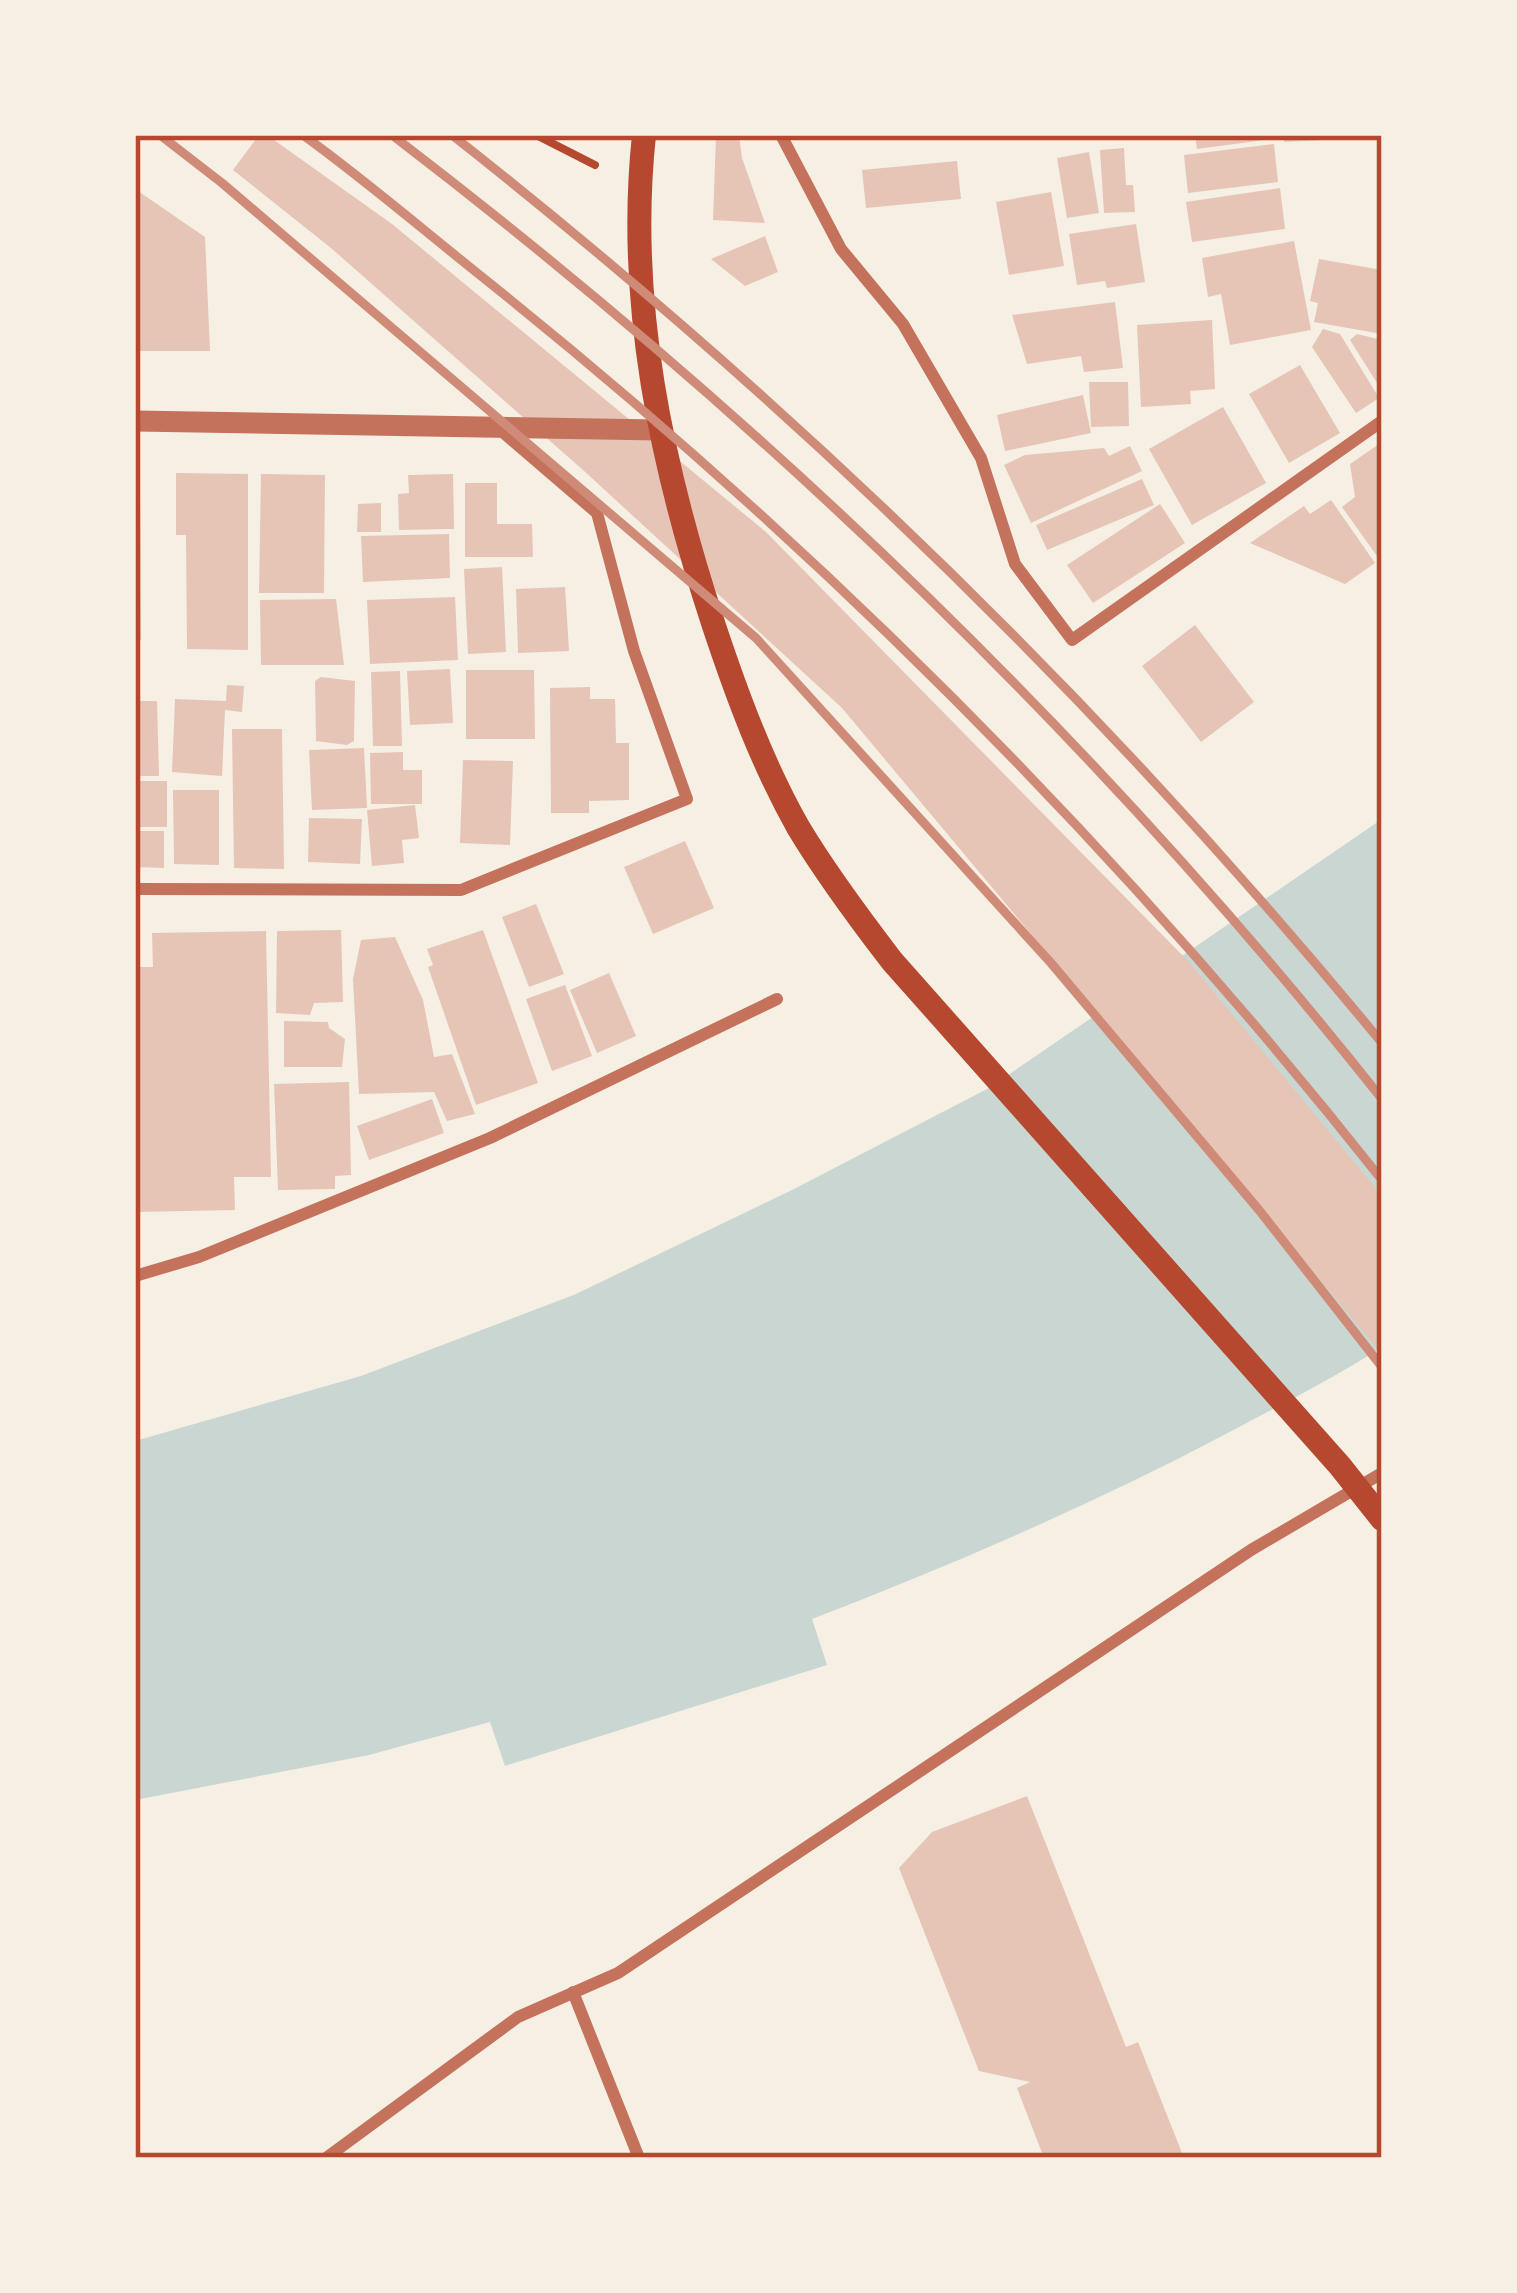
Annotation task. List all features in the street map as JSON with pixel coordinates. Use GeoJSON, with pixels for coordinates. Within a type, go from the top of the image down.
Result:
{"type":"FeatureCollection","features":[{"type":"Feature","properties":{"kind":"main road"},"geometry":{"type":"LineString","coordinates":[[644,135],[639,254],[659,430],[692,561],[761,755],[798,827],[892,961],[1382,1519]]}},
{"type":"Feature","properties":{"kind":"street"},"geometry":{"type":"LineString","coordinates":[[781,135],[841,249],[903,324],[981,458],[1015,564],[1072,640],[1382,421]]}},
{"type":"Feature","properties":{"kind":"street"},"geometry":{"type":"LineString","coordinates":[[135,421],[659,430]]}},
{"type":"Feature","properties":{"kind":"street"},"geometry":{"type":"LineString","coordinates":[[135,889],[461,890],[687,799],[634,651],[598,513],[496,427]]}},
{"type":"Feature","properties":{"kind":"street"},"geometry":{"type":"LineString","coordinates":[[135,1276],[199,1257],[490,1138],[777,999]]}},
{"type":"Feature","properties":{"kind":"street"},"geometry":{"type":"LineString","coordinates":[[326,2158],[518,2017],[618,1973],[1251,1550],[1382,1473]]}},
{"type":"Feature","properties":{"kind":"street"},"geometry":{"type":"LineString","coordinates":[[573,1992],[639,2158]]}},
{"type":"Feature","properties":{"kind":"path"},"geometry":{"type":"LineString","coordinates":[[536,135],[595,165]]}},
{"type":"Feature","properties":{"kind":"shaded area"},"geometry":{"type":"Polygon","coordinates":[[[1382,819],[1382,1347],[1122,1487],[812,1619],[827,1665],[505,1766],[490,1722],[369,1755],[135,1800],[135,1441],[361,1376],[576,1294],[792,1190],[989,1088],[1382,819]]]}},
{"type":"Feature","properties":{"kind":"building"},"geometry":{"type":"Polygon","coordinates":[[[259,135],[267,135],[392,224],[766,532],[1188,961],[1382,1196],[1382,1354],[842,708],[583,470],[331,248],[233,170],[259,135]]]}},
{"type":"Feature","properties":{"kind":"building"},"geometry":{"type":"Polygon","coordinates":[[[716,135],[739,135],[742,158],[765,223],[713,220],[716,135]]]}},
{"type":"Feature","properties":{"kind":"building"},"geometry":{"type":"Polygon","coordinates":[[[1195,135],[1279,135],[1280,138],[1197,149],[1195,135]]]}},
{"type":"Feature","properties":{"kind":"building"},"geometry":{"type":"Polygon","coordinates":[[[1284,135],[1342,135],[1342,139],[1284,142],[1284,135]]]}},
{"type":"Feature","properties":{"kind":"building"},"geometry":{"type":"Polygon","coordinates":[[[1274,144],[1278,182],[1188,193],[1184,155],[1274,144]]]}},
{"type":"Feature","properties":{"kind":"building"},"geometry":{"type":"Polygon","coordinates":[[[1124,148],[1126,185],[1133,185],[1135,212],[1104,213],[1100,150],[1124,148]]]}},
{"type":"Feature","properties":{"kind":"building"},"geometry":{"type":"Polygon","coordinates":[[[1089,152],[1099,213],[1067,218],[1057,158],[1089,152]]]}},
{"type":"Feature","properties":{"kind":"building"},"geometry":{"type":"Polygon","coordinates":[[[957,161],[961,199],[866,208],[862,170],[957,161]]]}},
{"type":"Feature","properties":{"kind":"building"},"geometry":{"type":"Polygon","coordinates":[[[1280,188],[1285,229],[1192,242],[1186,202],[1280,188]]]}},
{"type":"Feature","properties":{"kind":"building"},"geometry":{"type":"Polygon","coordinates":[[[135,189],[205,237],[210,351],[135,351],[135,189]]]}},
{"type":"Feature","properties":{"kind":"building"},"geometry":{"type":"Polygon","coordinates":[[[1051,192],[1064,266],[1009,275],[996,202],[1051,192]]]}},
{"type":"Feature","properties":{"kind":"building"},"geometry":{"type":"Polygon","coordinates":[[[1136,224],[1145,282],[1107,288],[1105,281],[1077,285],[1069,234],[1136,224]]]}},
{"type":"Feature","properties":{"kind":"building"},"geometry":{"type":"Polygon","coordinates":[[[765,236],[778,272],[745,286],[711,259],[765,236]]]}},
{"type":"Feature","properties":{"kind":"building"},"geometry":{"type":"Polygon","coordinates":[[[1294,241],[1311,330],[1230,345],[1221,294],[1208,297],[1202,258],[1294,241]]]}},
{"type":"Feature","properties":{"kind":"building"},"geometry":{"type":"Polygon","coordinates":[[[1319,259],[1382,270],[1382,334],[1314,322],[1318,303],[1310,301],[1319,259]]]}},
{"type":"Feature","properties":{"kind":"building"},"geometry":{"type":"Polygon","coordinates":[[[1115,302],[1123,368],[1084,372],[1081,356],[1027,364],[1012,315],[1115,302]]]}},
{"type":"Feature","properties":{"kind":"building"},"geometry":{"type":"Polygon","coordinates":[[[1212,320],[1215,389],[1190,391],[1191,404],[1141,407],[1137,325],[1212,320]]]}},
{"type":"Feature","properties":{"kind":"building"},"geometry":{"type":"Polygon","coordinates":[[[1323,329],[1340,334],[1379,398],[1356,413],[1312,347],[1323,329]]]}},
{"type":"Feature","properties":{"kind":"building"},"geometry":{"type":"Polygon","coordinates":[[[1357,334],[1382,340],[1382,391],[1350,340],[1357,334]]]}},
{"type":"Feature","properties":{"kind":"building"},"geometry":{"type":"Polygon","coordinates":[[[1300,365],[1340,433],[1289,463],[1249,394],[1300,365]]]}},
{"type":"Feature","properties":{"kind":"building"},"geometry":{"type":"Polygon","coordinates":[[[1089,382],[1128,382],[1129,426],[1091,427],[1089,382]]]}},
{"type":"Feature","properties":{"kind":"building"},"geometry":{"type":"Polygon","coordinates":[[[1083,395],[1091,433],[1005,451],[997,415],[1083,395]]]}},
{"type":"Feature","properties":{"kind":"building"},"geometry":{"type":"Polygon","coordinates":[[[1223,407],[1266,483],[1192,525],[1149,449],[1223,407]]]}},
{"type":"Feature","properties":{"kind":"building"},"geometry":{"type":"Polygon","coordinates":[[[1382,442],[1382,563],[1342,507],[1355,497],[1350,464],[1382,442]]]}},
{"type":"Feature","properties":{"kind":"building"},"geometry":{"type":"Polygon","coordinates":[[[1130,446],[1142,471],[1031,523],[1004,465],[1025,455],[1104,448],[1109,456],[1130,446]]]}},
{"type":"Feature","properties":{"kind":"building"},"geometry":{"type":"Polygon","coordinates":[[[176,473],[248,474],[248,650],[187,649],[186,535],[176,535],[176,473]]]}},
{"type":"Feature","properties":{"kind":"building"},"geometry":{"type":"Polygon","coordinates":[[[261,474],[325,475],[324,593],[259,593],[261,474]]]}},
{"type":"Feature","properties":{"kind":"building"},"geometry":{"type":"Polygon","coordinates":[[[453,474],[454,529],[399,530],[398,494],[409,493],[408,475],[453,474]]]}},
{"type":"Feature","properties":{"kind":"building"},"geometry":{"type":"Polygon","coordinates":[[[1142,479],[1154,505],[1047,550],[1036,525],[1142,479]]]}},
{"type":"Feature","properties":{"kind":"building"},"geometry":{"type":"Polygon","coordinates":[[[465,483],[497,483],[497,524],[532,524],[533,557],[465,557],[465,483]]]}},
{"type":"Feature","properties":{"kind":"building"},"geometry":{"type":"Polygon","coordinates":[[[140,496],[141,640],[135,640],[135,497],[140,496]]]}},
{"type":"Feature","properties":{"kind":"building"},"geometry":{"type":"Polygon","coordinates":[[[1331,500],[1375,563],[1345,584],[1250,543],[1304,506],[1310,514],[1331,500]]]}},
{"type":"Feature","properties":{"kind":"building"},"geometry":{"type":"Polygon","coordinates":[[[381,503],[381,532],[357,532],[358,504],[381,503]]]}},
{"type":"Feature","properties":{"kind":"building"},"geometry":{"type":"Polygon","coordinates":[[[1160,504],[1185,543],[1093,603],[1067,565],[1160,504]]]}},
{"type":"Feature","properties":{"kind":"building"},"geometry":{"type":"Polygon","coordinates":[[[449,534],[450,578],[363,582],[361,536],[449,534]]]}},
{"type":"Feature","properties":{"kind":"building"},"geometry":{"type":"Polygon","coordinates":[[[502,567],[506,652],[468,654],[464,569],[502,567]]]}},
{"type":"Feature","properties":{"kind":"building"},"geometry":{"type":"Polygon","coordinates":[[[565,587],[569,651],[518,653],[516,589],[565,587]]]}},
{"type":"Feature","properties":{"kind":"building"},"geometry":{"type":"Polygon","coordinates":[[[455,597],[458,660],[370,664],[367,600],[455,597]]]}},
{"type":"Feature","properties":{"kind":"building"},"geometry":{"type":"Polygon","coordinates":[[[336,599],[344,665],[261,665],[260,600],[336,599]]]}},
{"type":"Feature","properties":{"kind":"building"},"geometry":{"type":"Polygon","coordinates":[[[1195,625],[1254,702],[1201,742],[1142,666],[1195,625]]]}},
{"type":"Feature","properties":{"kind":"building"},"geometry":{"type":"Polygon","coordinates":[[[450,669],[453,723],[410,725],[407,671],[450,669]]]}},
{"type":"Feature","properties":{"kind":"building"},"geometry":{"type":"Polygon","coordinates":[[[466,670],[534,670],[535,739],[466,739],[466,670]]]}},
{"type":"Feature","properties":{"kind":"building"},"geometry":{"type":"Polygon","coordinates":[[[400,671],[402,746],[373,746],[371,672],[400,671]]]}},
{"type":"Feature","properties":{"kind":"building"},"geometry":{"type":"Polygon","coordinates":[[[321,677],[355,681],[354,741],[347,745],[316,741],[315,681],[321,677]]]}},
{"type":"Feature","properties":{"kind":"building"},"geometry":{"type":"Polygon","coordinates":[[[227,685],[244,686],[242,712],[225,710],[222,776],[172,772],[175,699],[226,701],[227,685]]]}},
{"type":"Feature","properties":{"kind":"building"},"geometry":{"type":"Polygon","coordinates":[[[590,687],[590,699],[615,699],[616,743],[629,743],[629,800],[589,801],[589,813],[551,813],[550,688],[590,687]]]}},
{"type":"Feature","properties":{"kind":"building"},"geometry":{"type":"Polygon","coordinates":[[[135,701],[157,701],[159,776],[135,776],[135,701]]]}},
{"type":"Feature","properties":{"kind":"building"},"geometry":{"type":"Polygon","coordinates":[[[232,729],[282,729],[284,869],[234,868],[232,729]]]}},
{"type":"Feature","properties":{"kind":"building"},"geometry":{"type":"Polygon","coordinates":[[[364,748],[367,808],[312,810],[309,750],[364,748]]]}},
{"type":"Feature","properties":{"kind":"building"},"geometry":{"type":"Polygon","coordinates":[[[403,752],[403,770],[422,770],[422,804],[371,804],[370,753],[403,752]]]}},
{"type":"Feature","properties":{"kind":"building"},"geometry":{"type":"Polygon","coordinates":[[[463,760],[513,761],[510,845],[460,843],[463,760]]]}},
{"type":"Feature","properties":{"kind":"building"},"geometry":{"type":"Polygon","coordinates":[[[135,781],[167,781],[167,827],[135,827],[135,781]]]}},
{"type":"Feature","properties":{"kind":"building"},"geometry":{"type":"Polygon","coordinates":[[[173,790],[219,790],[219,865],[174,864],[173,790]]]}},
{"type":"Feature","properties":{"kind":"building"},"geometry":{"type":"Polygon","coordinates":[[[415,805],[419,838],[402,840],[404,863],[372,866],[367,810],[415,805]]]}},
{"type":"Feature","properties":{"kind":"building"},"geometry":{"type":"Polygon","coordinates":[[[309,818],[362,819],[360,864],[308,862],[309,818]]]}},
{"type":"Feature","properties":{"kind":"building"},"geometry":{"type":"Polygon","coordinates":[[[135,831],[164,831],[164,868],[135,867],[135,831]]]}},
{"type":"Feature","properties":{"kind":"building"},"geometry":{"type":"Polygon","coordinates":[[[685,841],[714,908],[653,934],[624,867],[685,841]]]}},
{"type":"Feature","properties":{"kind":"building"},"geometry":{"type":"Polygon","coordinates":[[[536,904],[564,974],[529,987],[502,917],[536,904]]]}},
{"type":"Feature","properties":{"kind":"building"},"geometry":{"type":"Polygon","coordinates":[[[341,930],[343,1002],[314,1003],[310,1015],[276,1013],[277,931],[341,930]]]}},
{"type":"Feature","properties":{"kind":"building"},"geometry":{"type":"Polygon","coordinates":[[[483,930],[538,1083],[476,1105],[428,967],[433,965],[427,949],[483,930]]]}},
{"type":"Feature","properties":{"kind":"building"},"geometry":{"type":"Polygon","coordinates":[[[266,931],[271,1177],[234,1177],[235,1210],[135,1212],[135,967],[153,967],[152,933],[266,931]]]}},
{"type":"Feature","properties":{"kind":"building"},"geometry":{"type":"Polygon","coordinates":[[[395,937],[423,1000],[434,1057],[452,1054],[475,1114],[447,1121],[434,1092],[359,1094],[353,979],[361,940],[395,937]]]}},
{"type":"Feature","properties":{"kind":"building"},"geometry":{"type":"Polygon","coordinates":[[[609,973],[636,1036],[597,1053],[570,990],[609,973]]]}},
{"type":"Feature","properties":{"kind":"building"},"geometry":{"type":"Polygon","coordinates":[[[565,985],[592,1056],[552,1071],[526,999],[565,985]]]}},
{"type":"Feature","properties":{"kind":"building"},"geometry":{"type":"Polygon","coordinates":[[[284,1021],[328,1022],[345,1039],[342,1067],[284,1067],[284,1021]]]}},
{"type":"Feature","properties":{"kind":"building"},"geometry":{"type":"Polygon","coordinates":[[[349,1082],[351,1175],[335,1176],[335,1189],[278,1190],[274,1084],[349,1082]]]}},
{"type":"Feature","properties":{"kind":"building"},"geometry":{"type":"Polygon","coordinates":[[[432,1099],[444,1133],[369,1160],[357,1126],[432,1099]]]}},
{"type":"Feature","properties":{"kind":"building"},"geometry":{"type":"Polygon","coordinates":[[[1027,1796],[1126,2047],[1138,2042],[1184,2158],[1044,2158],[1017,2088],[1030,2082],[979,2071],[899,1868],[932,1832],[1027,1796]]]}},
{"type":"Feature","properties":{"kind":"railway"},"geometry":{"type":"LineString","coordinates":[[160,135],[756,638],[1051,963],[1259,1210],[1382,1367]]}},
{"type":"Feature","properties":{"kind":"railway"},"geometry":{"type":"LineString","coordinates":[[303,135],[604,377],[843,591],[957,702],[1176,935],[1382,1180]]}},
{"type":"Feature","properties":{"kind":"railway"},"geometry":{"type":"LineString","coordinates":[[392,135],[661,353],[917,587],[1158,835],[1382,1099]]}},
{"type":"Feature","properties":{"kind":"railway"},"geometry":{"type":"LineString","coordinates":[[452,135],[703,343],[942,564],[1168,797],[1382,1043]]}}]}
